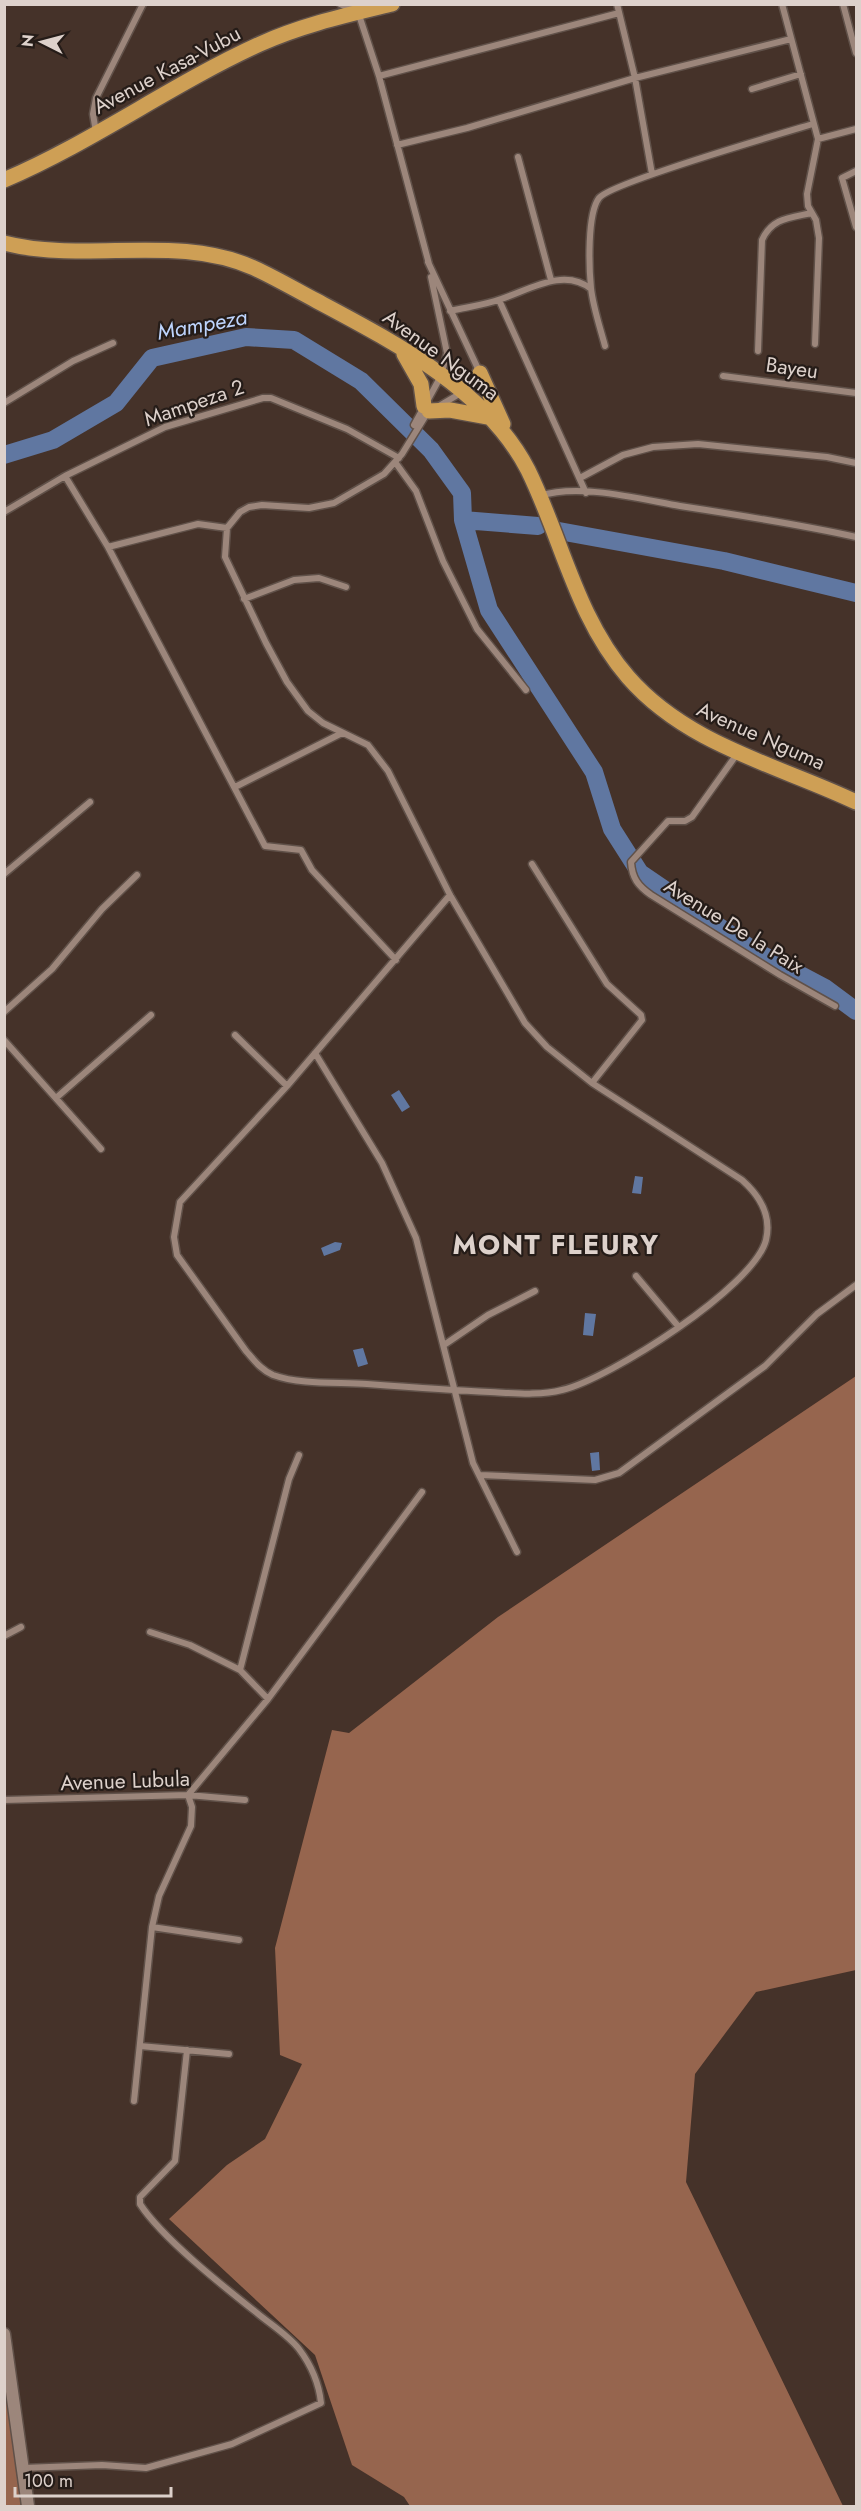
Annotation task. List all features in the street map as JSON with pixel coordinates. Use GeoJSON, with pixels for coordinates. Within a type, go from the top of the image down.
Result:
{"type":"FeatureCollection","features":[{"type":"Feature","properties":{"kind":"main road","name":"Avenue Kasa-Vubu"},"geometry":{"type":"LineString","coordinates":[[4,180],[44,163],[96,132],[261,43],[318,23],[392,4]]}},
{"type":"Feature","properties":{"kind":"main road","name":"Avenue Nguma"},"geometry":{"type":"LineString","coordinates":[[7,246],[69,250],[177,251],[236,261],[368,328],[401,349],[441,376],[492,418],[510,441],[539,496],[582,603],[603,644],[628,677],[685,726],[738,752],[856,802]]}},
{"type":"Feature","properties":{"kind":"main road"},"geometry":{"type":"LineString","coordinates":[[401,349],[421,384],[423,412],[450,410],[492,418]]}},
{"type":"Feature","properties":{"kind":"main road"},"geometry":{"type":"LineString","coordinates":[[480,373],[510,441]]}},
{"type":"Feature","properties":{"kind":"street"},"geometry":{"type":"LineString","coordinates":[[96,132],[93,114],[96,98],[143,4]]}},
{"type":"Feature","properties":{"kind":"street"},"geometry":{"type":"LineString","coordinates":[[340,4],[358,12],[379,76],[447,342],[441,376],[397,460],[371,483],[334,503],[309,508],[262,505],[249,507],[227,528],[225,556],[244,599],[287,682],[308,711],[323,723],[342,733],[358,737],[375,751],[393,781],[450,895],[525,1023],[547,1047],[592,1083],[742,1180],[757,1193],[763,1204],[767,1226],[766,1239],[751,1266],[704,1309],[626,1363],[570,1388],[537,1394],[327,1382],[270,1374],[257,1365],[246,1351],[177,1255],[174,1237],[180,1202],[287,1086],[450,895]]}},
{"type":"Feature","properties":{"kind":"street"},"geometry":{"type":"LineString","coordinates":[[617,4],[635,78],[652,174]]}},
{"type":"Feature","properties":{"kind":"street"},"geometry":{"type":"LineString","coordinates":[[782,4],[818,139],[807,194],[816,220],[819,238],[815,344]]}},
{"type":"Feature","properties":{"kind":"street"},"geometry":{"type":"LineString","coordinates":[[843,4],[856,53]]}},
{"type":"Feature","properties":{"kind":"street"},"geometry":{"type":"LineString","coordinates":[[379,76],[619,13]]}},
{"type":"Feature","properties":{"kind":"street"},"geometry":{"type":"LineString","coordinates":[[397,145],[467,128],[635,78],[791,39]]}},
{"type":"Feature","properties":{"kind":"street"},"geometry":{"type":"LineString","coordinates":[[752,89],[801,74]]}},
{"type":"Feature","properties":{"kind":"street"},"geometry":{"type":"LineString","coordinates":[[605,346],[591,289],[591,236],[598,198],[606,191],[652,174],[813,124]]}},
{"type":"Feature","properties":{"kind":"street"},"geometry":{"type":"LineString","coordinates":[[818,139],[856,129]]}},
{"type":"Feature","properties":{"kind":"street"},"geometry":{"type":"LineString","coordinates":[[518,157],[551,280]]}},
{"type":"Feature","properties":{"kind":"street"},"geometry":{"type":"LineString","coordinates":[[856,171],[842,178],[853,201],[856,227]]}},
{"type":"Feature","properties":{"kind":"street"},"geometry":{"type":"LineString","coordinates":[[758,351],[762,240],[768,227],[779,220],[812,213]]}},
{"type":"Feature","properties":{"kind":"street"},"geometry":{"type":"LineString","coordinates":[[423,412],[462,393],[475,383],[480,373],[428,262]]}},
{"type":"Feature","properties":{"kind":"street"},"geometry":{"type":"LineString","coordinates":[[450,311],[499,300],[551,280],[578,281],[591,289]]}},
{"type":"Feature","properties":{"kind":"street"},"geometry":{"type":"LineString","coordinates":[[499,300],[586,493]]}},
{"type":"Feature","properties":{"kind":"street"},"geometry":{"type":"LineString","coordinates":[[4,403],[74,361],[113,343]]}},
{"type":"Feature","properties":{"kind":"street","name":"Bayeu"},"geometry":{"type":"LineString","coordinates":[[723,376],[856,393]]}},
{"type":"Feature","properties":{"kind":"street","name":"Mampeza 2"},"geometry":{"type":"LineString","coordinates":[[4,512],[65,476],[176,422],[263,398],[271,398],[347,429],[397,460]]}},
{"type":"Feature","properties":{"kind":"street"},"geometry":{"type":"LineString","coordinates":[[580,478],[623,455],[653,447],[698,444],[856,463]]}},
{"type":"Feature","properties":{"kind":"street"},"geometry":{"type":"LineString","coordinates":[[397,460],[416,491],[443,561],[477,629],[526,690]]}},
{"type":"Feature","properties":{"kind":"street"},"geometry":{"type":"LineString","coordinates":[[65,476],[108,547],[236,787],[255,831],[265,846],[301,850],[312,870],[396,960]]}},
{"type":"Feature","properties":{"kind":"street"},"geometry":{"type":"LineString","coordinates":[[539,496],[559,492],[586,493],[772,520],[856,537]]}},
{"type":"Feature","properties":{"kind":"street"},"geometry":{"type":"LineString","coordinates":[[108,547],[198,524],[227,528]]}},
{"type":"Feature","properties":{"kind":"street"},"geometry":{"type":"LineString","coordinates":[[244,599],[294,580],[319,578],[346,587]]}},
{"type":"Feature","properties":{"kind":"street"},"geometry":{"type":"LineString","coordinates":[[236,787],[342,733]]}},
{"type":"Feature","properties":{"kind":"street","name":"Avenue De la Paix"},"geometry":{"type":"LineString","coordinates":[[738,752],[692,817],[685,821],[668,821],[633,860],[637,884],[780,975],[834,1005]]}},
{"type":"Feature","properties":{"kind":"street"},"geometry":{"type":"LineString","coordinates":[[4,874],[90,802]]}},
{"type":"Feature","properties":{"kind":"street"},"geometry":{"type":"LineString","coordinates":[[532,864],[607,984],[641,1015],[640,1025],[592,1083]]}},
{"type":"Feature","properties":{"kind":"street"},"geometry":{"type":"LineString","coordinates":[[4,1012],[52,969],[102,909],[137,875]]}},
{"type":"Feature","properties":{"kind":"street"},"geometry":{"type":"LineString","coordinates":[[56,1098],[151,1015]]}},
{"type":"Feature","properties":{"kind":"street"},"geometry":{"type":"LineString","coordinates":[[236,1035],[287,1086]]}},
{"type":"Feature","properties":{"kind":"street"},"geometry":{"type":"LineString","coordinates":[[4,1040],[101,1149]]}},
{"type":"Feature","properties":{"kind":"street"},"geometry":{"type":"LineString","coordinates":[[315,1053],[381,1163],[416,1238],[457,1390],[473,1463],[517,1552]]}},
{"type":"Feature","properties":{"kind":"street"},"geometry":{"type":"LineString","coordinates":[[636,1276],[678,1326]]}},
{"type":"Feature","properties":{"kind":"street"},"geometry":{"type":"LineString","coordinates":[[480,1475],[595,1480],[619,1473],[765,1366],[817,1314],[856,1285]]}},
{"type":"Feature","properties":{"kind":"street"},"geometry":{"type":"LineString","coordinates":[[444,1345],[488,1316],[535,1291]]}},
{"type":"Feature","properties":{"kind":"street"},"geometry":{"type":"LineString","coordinates":[[240,1670],[288,1486],[299,1455]]}},
{"type":"Feature","properties":{"kind":"street"},"geometry":{"type":"LineString","coordinates":[[134,2101],[152,1928],[159,1896],[191,1826],[192,1807],[188,1794],[268,1699],[422,1492]]}},
{"type":"Feature","properties":{"kind":"street"},"geometry":{"type":"LineString","coordinates":[[4,1636],[21,1627]]}},
{"type":"Feature","properties":{"kind":"street"},"geometry":{"type":"LineString","coordinates":[[150,1632],[190,1646],[240,1670],[268,1699]]}},
{"type":"Feature","properties":{"kind":"street","name":"Avenue Lubula"},"geometry":{"type":"LineString","coordinates":[[4,1800],[188,1794],[245,1800]]}},
{"type":"Feature","properties":{"kind":"street"},"geometry":{"type":"LineString","coordinates":[[152,1928],[239,1940]]}},
{"type":"Feature","properties":{"kind":"street"},"geometry":{"type":"LineString","coordinates":[[140,2046],[229,2054]]}},
{"type":"Feature","properties":{"kind":"street"},"geometry":{"type":"LineString","coordinates":[[22,2468],[102,2465],[146,2468],[232,2444],[321,2403],[319,2387],[309,2363],[297,2346],[234,2295],[167,2234],[140,2204],[140,2197],[175,2161],[187,2050]]}},
{"type":"Feature","properties":{"kind":"street"},"geometry":{"type":"LineString","coordinates":[[4,2334],[28,2506]]}},
{"type":"Feature","properties":{"kind":"shaded area"},"geometry":{"type":"Polygon","coordinates":[[[856,1376],[856,1970],[756,1992],[695,2074],[686,2182],[843,2506],[410,2506],[404,2497],[352,2465],[315,2355],[169,2219],[227,2165],[265,2139],[302,2064],[280,2055],[275,1948],[332,1730],[349,1733],[498,1617],[856,1376]]]}},
{"type":"Feature","properties":{"kind":"shaded area"},"geometry":{"type":"Polygon","coordinates":[[[4,2381],[21,2506],[5,2506],[4,2381]]]}},
{"type":"Feature","properties":{"kind":"water"},"geometry":{"type":"Polygon","coordinates":[[[399,1090],[410,1107],[402,1112],[391,1095],[399,1090]]]}},
{"type":"Feature","properties":{"kind":"water"},"geometry":{"type":"Polygon","coordinates":[[[635,1176],[643,1177],[641,1194],[632,1193],[635,1176]]]}},
{"type":"Feature","properties":{"kind":"water"},"geometry":{"type":"Polygon","coordinates":[[[335,1242],[342,1243],[340,1250],[324,1256],[321,1248],[335,1242]]]}},
{"type":"Feature","properties":{"kind":"water"},"geometry":{"type":"Polygon","coordinates":[[[585,1313],[596,1314],[593,1336],[583,1335],[585,1313]]]}},
{"type":"Feature","properties":{"kind":"water"},"geometry":{"type":"Polygon","coordinates":[[[363,1348],[368,1364],[358,1367],[353,1350],[363,1348]]]}},
{"type":"Feature","properties":{"kind":"water"},"geometry":{"type":"Polygon","coordinates":[[[599,1452],[600,1470],[592,1471],[590,1453],[599,1452]]]}},
{"type":"Feature","properties":{"kind":"waterway","name":"Mampeza"},"geometry":{"type":"LineString","coordinates":[[4,455],[53,440],[116,403],[152,358],[246,337],[294,340],[361,381],[431,450],[462,493],[463,520],[489,610],[594,772],[612,829],[640,873],[753,950],[825,988],[856,1011]]}},
{"type":"Feature","properties":{"kind":"waterway"},"geometry":{"type":"LineString","coordinates":[[463,520],[538,526]]}},
{"type":"Feature","properties":{"kind":"waterway"},"geometry":{"type":"LineString","coordinates":[[559,531],[724,561],[856,593]]}},
{"type":"Feature","properties":{"kind":"district","name":"MONT FLEURY"},"geometry":{"type":"Point","coordinates":[556,1245]}}]}
